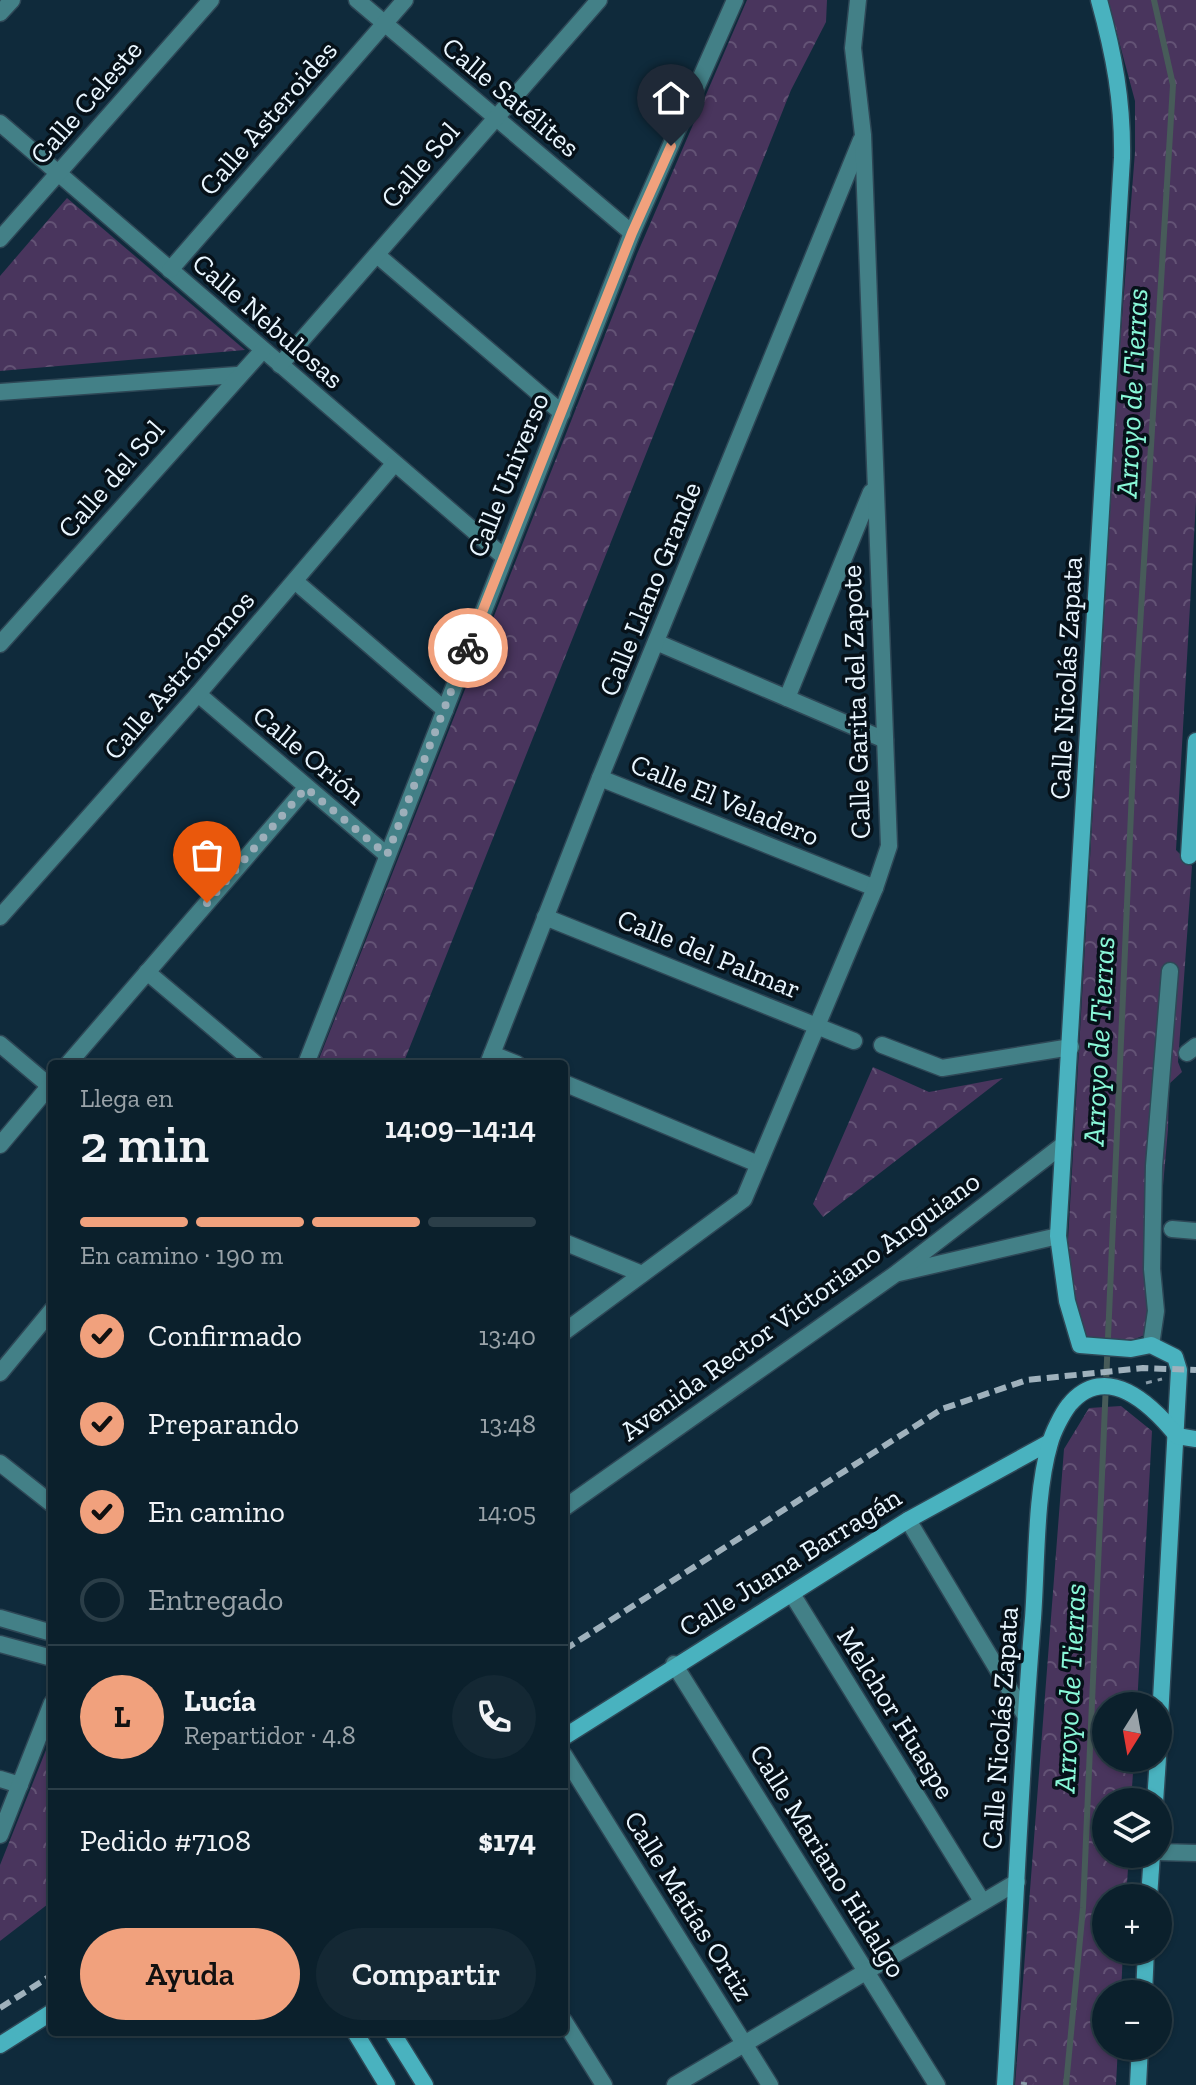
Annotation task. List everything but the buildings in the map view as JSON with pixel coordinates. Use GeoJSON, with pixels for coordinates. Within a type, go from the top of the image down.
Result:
{"type":"FeatureCollection","features":[{"type":"Feature","properties":{"kind":"street"},"geometry":{"type":"LineString","coordinates":[[0,13],[12,0]]}},
{"type":"Feature","properties":{"kind":"street","name":"Calle Celeste"},"geometry":{"type":"LineString","coordinates":[[0,239],[211,0]]}},
{"type":"Feature","properties":{"kind":"street","name":"Calle Satélites"},"geometry":{"type":"LineString","coordinates":[[357,0],[632,233]]}},
{"type":"Feature","properties":{"kind":"street","name":"Calle Asteroides"},"geometry":{"type":"LineString","coordinates":[[170,270],[405,0]]}},
{"type":"Feature","properties":{"kind":"street","name":"Calle Sol"},"geometry":{"type":"LineString","coordinates":[[280,365],[599,0]]}},
{"type":"Feature","properties":{"kind":"street","name":"Calle Universo"},"geometry":{"type":"LineString","coordinates":[[308,1060],[632,233],[735,0]]}},
{"type":"Feature","properties":{"kind":"street"},"geometry":{"type":"LineString","coordinates":[[848,0],[853,48]]}},
{"type":"Feature","properties":{"kind":"street","name":"Calle Garita del Zapote"},"geometry":{"type":"LineString","coordinates":[[568,1329],[744,1199],[875,888],[889,846],[863,135],[853,48],[858,0]]}},
{"type":"Feature","properties":{"kind":"street","name":"Calle Nicolás Zapata"},"geometry":{"type":"LineString","coordinates":[[1099,0],[1115,60],[1123,107],[1122,158],[1058,1236],[1067,1301],[1080,1345],[1093,1349],[1131,1349],[1151,1345]]}},
{"type":"Feature","properties":{"kind":"street","name":"Calle Nebulosas"},"geometry":{"type":"LineString","coordinates":[[0,123],[503,556]]}},
{"type":"Feature","properties":{"kind":"street","name":"Calle Llano Grande"},"geometry":{"type":"LineString","coordinates":[[490,1059],[600,778],[863,135]]}},
{"type":"Feature","properties":{"kind":"street"},"geometry":{"type":"LineString","coordinates":[[377,255],[562,413]]}},
{"type":"Feature","properties":{"kind":"street","name":"Calle del Sol"},"geometry":{"type":"LineString","coordinates":[[0,644],[237,375],[263,350]]}},
{"type":"Feature","properties":{"kind":"street"},"geometry":{"type":"LineString","coordinates":[[0,392],[237,375]]}},
{"type":"Feature","properties":{"kind":"street","name":"Calle Astrónomos"},"geometry":{"type":"LineString","coordinates":[[0,917],[296,582],[394,464]]}},
{"type":"Feature","properties":{"kind":"street"},"geometry":{"type":"LineString","coordinates":[[787,698],[874,486]]}},
{"type":"Feature","properties":{"kind":"street"},"geometry":{"type":"LineString","coordinates":[[296,582],[445,710]]}},
{"type":"Feature","properties":{"kind":"street"},"geometry":{"type":"LineString","coordinates":[[656,642],[885,740]]}},
{"type":"Feature","properties":{"kind":"street","name":"Calle Orión"},"geometry":{"type":"LineString","coordinates":[[198,694],[387,855]]}},
{"type":"Feature","properties":{"kind":"street"},"geometry":{"type":"LineString","coordinates":[[1192,853],[1196,741]]}},
{"type":"Feature","properties":{"kind":"street","name":"Calle El Veladero"},"geometry":{"type":"LineString","coordinates":[[600,778],[875,888]]}},
{"type":"Feature","properties":{"kind":"street"},"geometry":{"type":"LineString","coordinates":[[71,1060],[306,788]]}},
{"type":"Feature","properties":{"kind":"street","name":"Calle del Palmar"},"geometry":{"type":"LineString","coordinates":[[545,917],[854,1041]]}},
{"type":"Feature","properties":{"kind":"street"},"geometry":{"type":"LineString","coordinates":[[1162,1692],[1179,1370],[1175,1357],[1151,1345],[1156,1311],[1152,1269],[1154,1166],[1170,971]]}},
{"type":"Feature","properties":{"kind":"street"},"geometry":{"type":"LineString","coordinates":[[147,972],[251,1060]]}},
{"type":"Feature","properties":{"kind":"street"},"geometry":{"type":"LineString","coordinates":[[0,1044],[48,1084]]}},
{"type":"Feature","properties":{"kind":"street"},"geometry":{"type":"LineString","coordinates":[[882,1045],[942,1068],[1071,1047]]}},
{"type":"Feature","properties":{"kind":"street"},"geometry":{"type":"LineString","coordinates":[[568,1085],[758,1164]]}},
{"type":"Feature","properties":{"kind":"street"},"geometry":{"type":"LineString","coordinates":[[0,1145],[48,1089]]}},
{"type":"Feature","properties":{"kind":"street","name":"Avenida Rector Victoriano Anguiano"},"geometry":{"type":"LineString","coordinates":[[568,1505],[894,1275],[1064,1144]]}},
{"type":"Feature","properties":{"kind":"street"},"geometry":{"type":"LineString","coordinates":[[1172,1229],[1196,1231]]}},
{"type":"Feature","properties":{"kind":"street"},"geometry":{"type":"LineString","coordinates":[[894,1275],[1058,1236]]}},
{"type":"Feature","properties":{"kind":"street"},"geometry":{"type":"LineString","coordinates":[[568,1244],[642,1274]]}},
{"type":"Feature","properties":{"kind":"street"},"geometry":{"type":"LineString","coordinates":[[0,1373],[48,1315]]}},
{"type":"Feature","properties":{"kind":"street"},"geometry":{"type":"LineString","coordinates":[[1122,1387],[1154,1408],[1177,1436],[1196,1439]]}},
{"type":"Feature","properties":{"kind":"street","name":"Calle Nicolás Zapata"},"geometry":{"type":"LineString","coordinates":[[1005,2085],[1025,1715],[1043,1489],[1050,1442],[1069,1405],[1089,1388],[1122,1387]]}},
{"type":"Feature","properties":{"kind":"street","name":"Calle Juana Barragán"},"geometry":{"type":"LineString","coordinates":[[568,1734],[674,1664],[908,1520],[1050,1442]]}},
{"type":"Feature","properties":{"kind":"street"},"geometry":{"type":"LineString","coordinates":[[0,1463],[48,1501]]}},
{"type":"Feature","properties":{"kind":"street"},"geometry":{"type":"LineString","coordinates":[[908,1520],[1025,1715]]}},
{"type":"Feature","properties":{"kind":"street","name":"Melchor Huaspe"},"geometry":{"type":"LineString","coordinates":[[792,1594],[982,1901]]}},
{"type":"Feature","properties":{"kind":"street"},"geometry":{"type":"LineString","coordinates":[[0,1618],[48,1632]]}},
{"type":"Feature","properties":{"kind":"street"},"geometry":{"type":"LineString","coordinates":[[0,1644],[48,1657]]}},
{"type":"Feature","properties":{"kind":"street","name":"Calle Mariano Hidalgo"},"geometry":{"type":"LineString","coordinates":[[674,1664],[937,2085]]}},
{"type":"Feature","properties":{"kind":"street"},"geometry":{"type":"LineString","coordinates":[[0,1835],[48,1713]]}},
{"type":"Feature","properties":{"kind":"street","name":"Calle Matías Ortiz"},"geometry":{"type":"LineString","coordinates":[[568,1761],[770,2085]]}},
{"type":"Feature","properties":{"kind":"street"},"geometry":{"type":"LineString","coordinates":[[0,1779],[20,1785]]}},
{"type":"Feature","properties":{"kind":"street"},"geometry":{"type":"LineString","coordinates":[[1172,1852],[1196,1853]]}},
{"type":"Feature","properties":{"kind":"street"},"geometry":{"type":"LineString","coordinates":[[675,2085],[1017,1882]]}},
{"type":"Feature","properties":{"kind":"street"},"geometry":{"type":"LineString","coordinates":[[0,2045],[48,2015]]}},
{"type":"Feature","properties":{"kind":"street"},"geometry":{"type":"LineString","coordinates":[[568,2027],[604,2085]]}},
{"type":"Feature","properties":{"kind":"street"},"geometry":{"type":"LineString","coordinates":[[357,2036],[387,2085]]}},
{"type":"Feature","properties":{"kind":"street"},"geometry":{"type":"LineString","coordinates":[[394,2036],[425,2085]]}},
{"type":"Feature","properties":{"kind":"street"},"geometry":{"type":"LineString","coordinates":[[1138,2085],[1139,2060]]}},
{"type":"Feature","properties":{"kind":"path"},"geometry":{"type":"LineString","coordinates":[[1122,1387],[1161,1380],[1179,1370]]}},
{"type":"Feature","properties":{"kind":"green space"},"geometry":{"type":"Polygon","coordinates":[[[747,0],[827,0],[826,22],[791,90],[405,1060],[319,1060],[637,254],[747,0]]]}},
{"type":"Feature","properties":{"kind":"green space"},"geometry":{"type":"Polygon","coordinates":[[[1108,0],[1196,0],[1196,501],[1176,850],[1192,866],[1178,1062],[1182,1072],[1169,1084],[1168,1129],[1150,1333],[1117,1346],[1088,1338],[1074,1313],[1068,1240],[1119,356],[1135,152],[1135,101],[1108,0]]]}},
{"type":"Feature","properties":{"kind":"green space"},"geometry":{"type":"Polygon","coordinates":[[[67,198],[245,350],[0,371],[0,276],[67,198]]]}},
{"type":"Feature","properties":{"kind":"green space"},"geometry":{"type":"Polygon","coordinates":[[[873,1067],[929,1092],[1003,1078],[823,1217],[813,1204],[873,1067]]]}},
{"type":"Feature","properties":{"kind":"green space"},"geometry":{"type":"Polygon","coordinates":[[[1121,1406],[1152,1431],[1138,1692],[1092,1692],[1092,1772],[1133,1772],[1132,1788],[1092,1788],[1092,1868],[1128,1868],[1127,1884],[1092,1884],[1092,1964],[1122,1964],[1122,1980],[1092,1980],[1092,2060],[1117,2060],[1116,2085],[1015,2085],[1064,1449],[1089,1408],[1121,1406]]]}},
{"type":"Feature","properties":{"kind":"green space"},"geometry":{"type":"Polygon","coordinates":[[[48,1745],[48,1904],[0,1941],[0,1865],[48,1745]]]}},
{"type":"Feature","properties":{"kind":"waterway","name":"Arroyo de Tierras"},"geometry":{"type":"LineString","coordinates":[[1066,2085],[1083,1908],[1137,676],[1173,85],[1154,0]]}},
{"type":"Feature","properties":{"kind":"railway"},"geometry":{"type":"LineString","coordinates":[[568,1647],[942,1409],[1027,1380],[1143,1368],[1196,1370]]}},
{"type":"Feature","properties":{"kind":"railway"},"geometry":{"type":"LineString","coordinates":[[0,2008],[48,1978]]}},
{"type":"Feature","properties":{"kind":"way so far"},"geometry":{"type":"LineString","coordinates":[[207,903],[306,788],[387,855],[468,648]]}},
{"type":"Feature","properties":{"kind":"route"},"geometry":{"type":"LineString","coordinates":[[468,648],[632,233],[671,146]]}}]}
